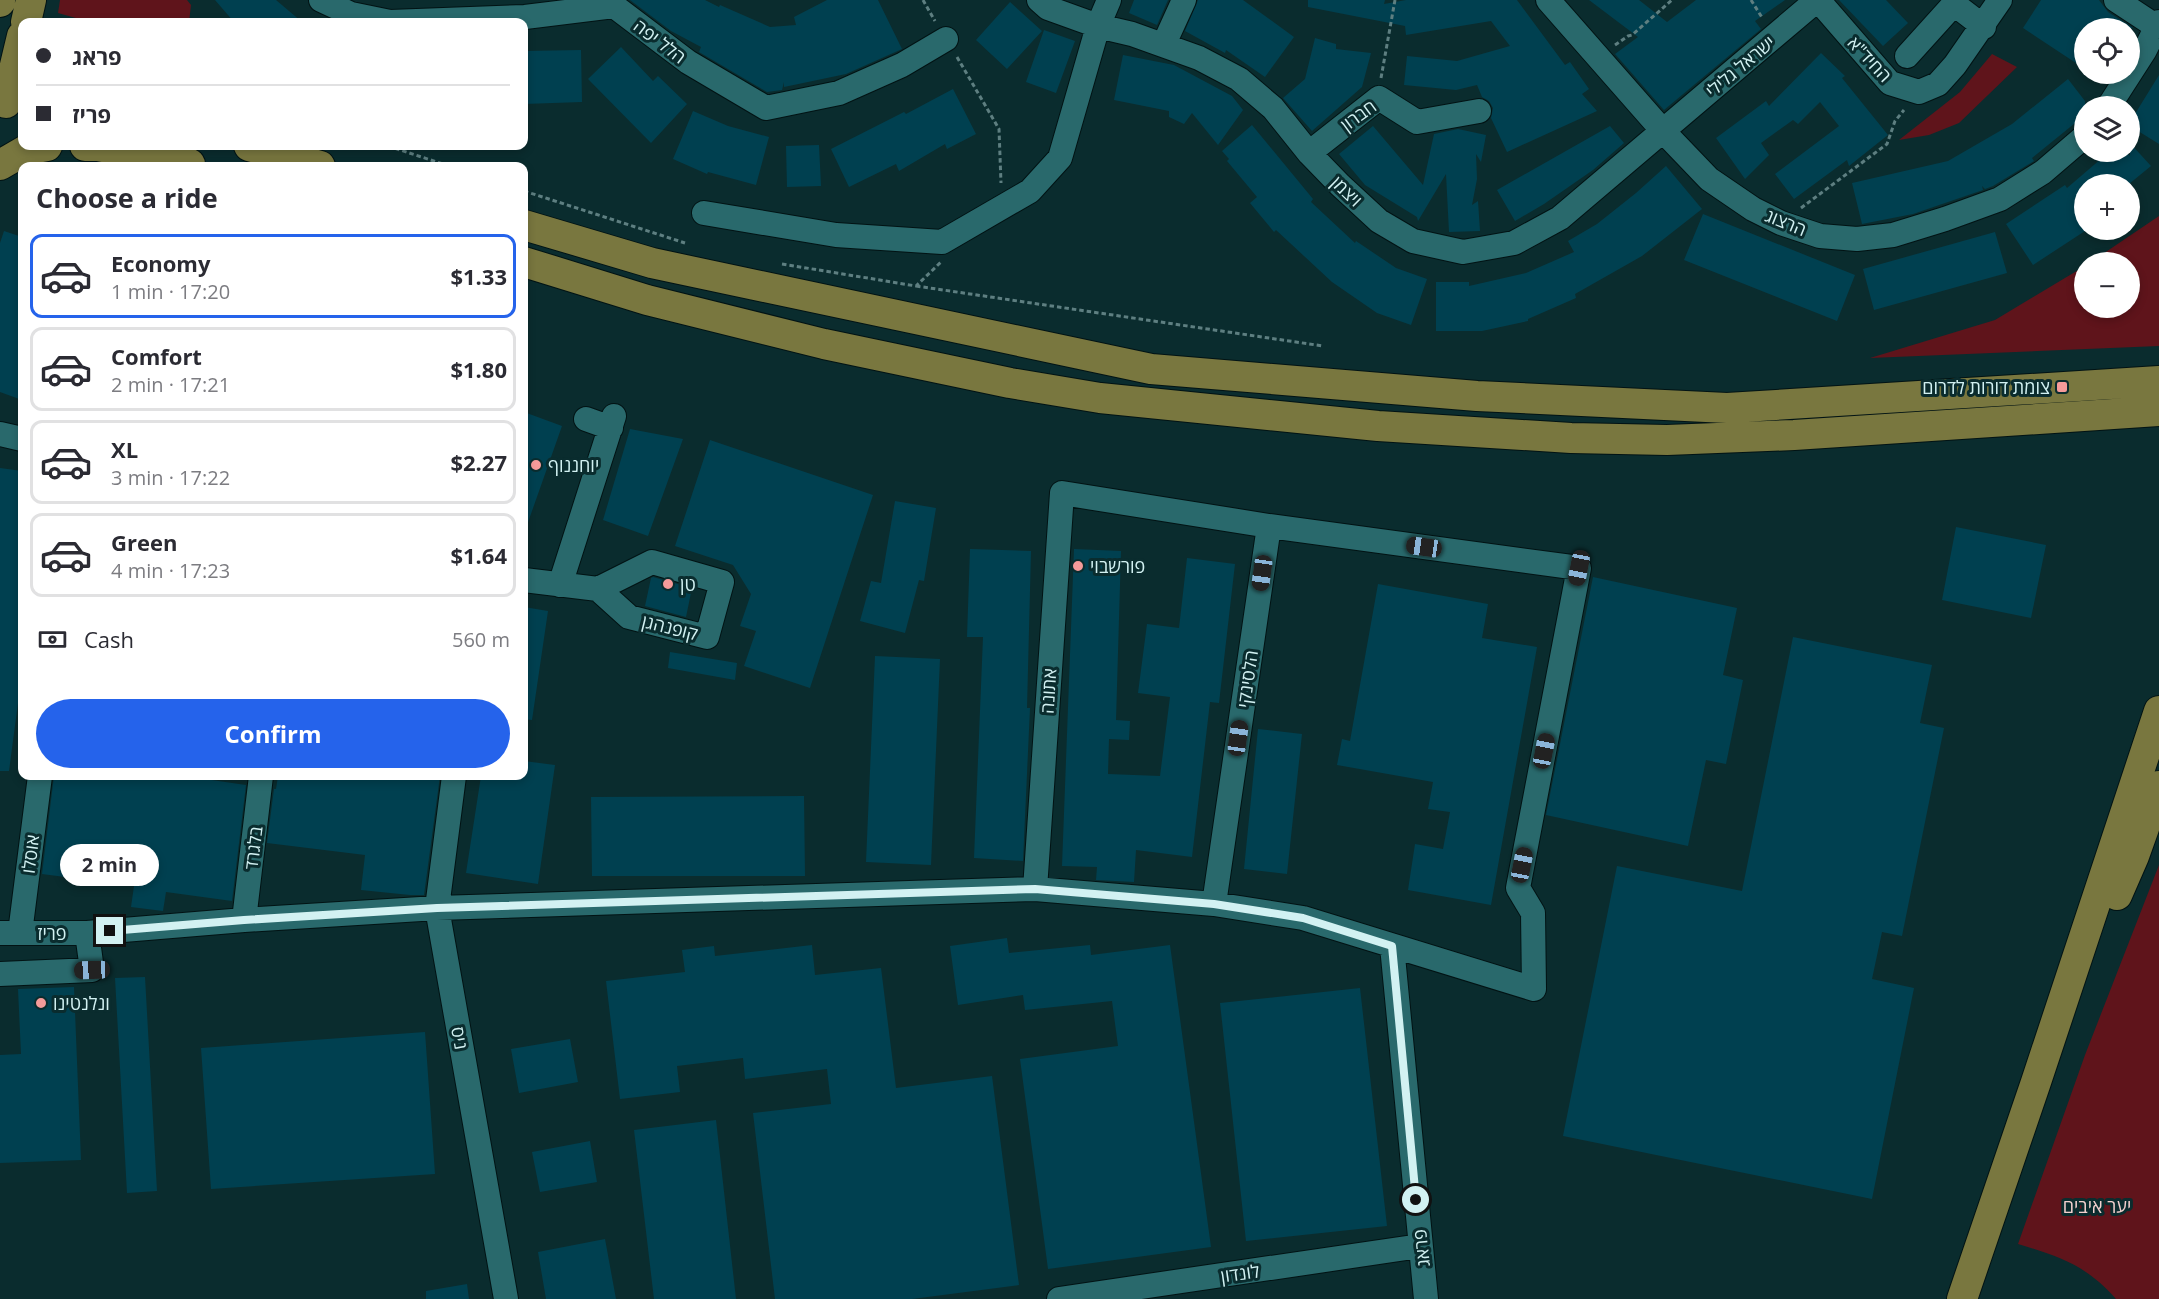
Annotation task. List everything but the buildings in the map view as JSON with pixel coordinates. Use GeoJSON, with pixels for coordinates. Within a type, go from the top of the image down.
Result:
{"type":"FeatureCollection","features":[{"type":"Feature","properties":{"kind":"main road"},"geometry":{"type":"LineString","coordinates":[[7,108],[18,50]]}},
{"type":"Feature","properties":{"kind":"main road"},"geometry":{"type":"LineString","coordinates":[[0,165],[26,150]]}},
{"type":"Feature","properties":{"kind":"main road"},"geometry":{"type":"LineString","coordinates":[[118,150],[180,162]]}},
{"type":"Feature","properties":{"kind":"main road"},"geometry":{"type":"LineString","coordinates":[[147,150],[185,162]]}},
{"type":"Feature","properties":{"kind":"main road"},"geometry":{"type":"LineString","coordinates":[[263,150],[306,162]]}},
{"type":"Feature","properties":{"kind":"main road"},"geometry":{"type":"LineString","coordinates":[[528,226],[652,263],[1151,369],[1477,396],[1727,408],[2159,381]]}},
{"type":"Feature","properties":{"kind":"main road"},"geometry":{"type":"LineString","coordinates":[[528,263],[647,300],[824,344],[1010,383],[1100,398],[1378,426],[1571,438],[1667,440],[1794,435],[2159,411]]}},
{"type":"Feature","properties":{"kind":"main road"},"geometry":{"type":"LineString","coordinates":[[2098,416],[2130,421],[2159,435]]}},
{"type":"Feature","properties":{"kind":"main road"},"geometry":{"type":"LineString","coordinates":[[1962,1299],[2159,711]]}},
{"type":"Feature","properties":{"kind":"main road"},"geometry":{"type":"LineString","coordinates":[[2036,1082],[2134,856],[2159,786]]}},
{"type":"Feature","properties":{"kind":"street","name":"הלל יפה"},"geometry":{"type":"LineString","coordinates":[[321,0],[351,14],[370,18]]}},
{"type":"Feature","properties":{"kind":"street","name":"ויצמן"},"geometry":{"type":"LineString","coordinates":[[1039,0],[1048,8],[1098,26],[1164,44],[1239,78],[1273,108],[1309,153],[1379,221],[1413,241],[1463,252],[1514,243],[1560,218],[1663,130]]}},
{"type":"Feature","properties":{"kind":"street"},"geometry":{"type":"LineString","coordinates":[[704,213],[836,235],[942,242],[1030,191],[1060,158],[1098,26],[1109,0]]}},
{"type":"Feature","properties":{"kind":"street"},"geometry":{"type":"LineString","coordinates":[[1164,44],[1184,0]]}},
{"type":"Feature","properties":{"kind":"street","name":"הרצוג"},"geometry":{"type":"LineString","coordinates":[[1548,0],[1709,179],[1753,209],[1781,223],[1820,236],[1857,238],[1893,235],[1945,219],[2000,199],[2043,172],[2074,145]]}},
{"type":"Feature","properties":{"kind":"street","name":"החיד\"א"},"geometry":{"type":"LineString","coordinates":[[1818,0],[1890,83],[1919,92]]}},
{"type":"Feature","properties":{"kind":"street","name":"ישראל גלילי"},"geometry":{"type":"LineString","coordinates":[[1663,130],[1818,0]]}},
{"type":"Feature","properties":{"kind":"street"},"geometry":{"type":"LineString","coordinates":[[1919,92],[1938,84],[1955,65],[1984,27],[2000,0]]}},
{"type":"Feature","properties":{"kind":"street"},"geometry":{"type":"LineString","coordinates":[[2116,0],[2158,24],[2145,51],[2116,96]]}},
{"type":"Feature","properties":{"kind":"street","name":"הלל יפה"},"geometry":{"type":"LineString","coordinates":[[411,18],[454,10],[525,17],[616,3],[688,62],[766,108],[839,93],[902,65],[946,39]]}},
{"type":"Feature","properties":{"kind":"street"},"geometry":{"type":"LineString","coordinates":[[1907,56],[1954,4],[1984,27]]}},
{"type":"Feature","properties":{"kind":"street","name":"חברון"},"geometry":{"type":"LineString","coordinates":[[1309,153],[1379,98],[1417,122],[1479,111]]}},
{"type":"Feature","properties":{"kind":"street"},"geometry":{"type":"LineString","coordinates":[[560,585],[613,422],[586,419]]}},
{"type":"Feature","properties":{"kind":"street"},"geometry":{"type":"LineString","coordinates":[[0,434],[18,438]]}},
{"type":"Feature","properties":{"kind":"street","name":"אתונה"},"geometry":{"type":"LineString","coordinates":[[1035,889],[1062,493],[1269,526]]}},
{"type":"Feature","properties":{"kind":"street","name":"הלסינקי"},"geometry":{"type":"LineString","coordinates":[[1214,904],[1269,526]]}},
{"type":"Feature","properties":{"kind":"street","name":"פריז"},"geometry":{"type":"LineString","coordinates":[[10,933],[87,933],[437,908],[1035,889],[1214,904],[1303,918],[1534,989],[1533,913],[1518,888],[1579,568],[1269,526]]}},
{"type":"Feature","properties":{"kind":"street","name":"קופנהגן"},"geometry":{"type":"LineString","coordinates":[[652,562],[722,582],[707,637],[629,617],[598,589],[652,562]]}},
{"type":"Feature","properties":{"kind":"street"},"geometry":{"type":"LineString","coordinates":[[528,581],[598,589]]}},
{"type":"Feature","properties":{"kind":"street","name":"אוסלו"},"geometry":{"type":"LineString","coordinates":[[10,933],[39,780]]}},
{"type":"Feature","properties":{"kind":"street","name":"בלגרד"},"geometry":{"type":"LineString","coordinates":[[244,920],[261,780]]}},
{"type":"Feature","properties":{"kind":"street","name":"ניס"},"geometry":{"type":"LineString","coordinates":[[453,780],[437,908],[506,1299]]}},
{"type":"Feature","properties":{"kind":"street"},"geometry":{"type":"LineString","coordinates":[[0,974],[92,970],[87,933]]}},
{"type":"Feature","properties":{"kind":"street","name":"פראג"},"geometry":{"type":"LineString","coordinates":[[1392,946],[1426,1299]]}},
{"type":"Feature","properties":{"kind":"street","name":"לונדון"},"geometry":{"type":"LineString","coordinates":[[1059,1299],[1420,1246]]}},
{"type":"Feature","properties":{"kind":"path"},"geometry":{"type":"LineString","coordinates":[[923,0],[999,129],[1002,207]]}},
{"type":"Feature","properties":{"kind":"path"},"geometry":{"type":"LineString","coordinates":[[1379,98],[1395,0]]}},
{"type":"Feature","properties":{"kind":"path"},"geometry":{"type":"LineString","coordinates":[[1597,57],[1632,35],[1672,0]]}},
{"type":"Feature","properties":{"kind":"path"},"geometry":{"type":"LineString","coordinates":[[1781,223],[1887,144],[1895,121],[1919,92]]}},
{"type":"Feature","properties":{"kind":"path"},"geometry":{"type":"LineString","coordinates":[[400,150],[437,162]]}},
{"type":"Feature","properties":{"kind":"path"},"geometry":{"type":"LineString","coordinates":[[916,286],[1323,346]]}},
{"type":"Feature","properties":{"kind":"green space"},"geometry":{"type":"Polygon","coordinates":[[[60,0],[187,0],[191,5],[189,18],[76,18],[58,13],[60,0]]]}},
{"type":"Feature","properties":{"kind":"green space"},"geometry":{"type":"Polygon","coordinates":[[[1992,54],[2017,67],[1959,123],[1929,135],[1899,140],[1960,92],[1992,54]]]}},
{"type":"Feature","properties":{"kind":"green space"},"geometry":{"type":"Polygon","coordinates":[[[2159,216],[2159,346],[1870,358],[1995,320],[2074,273],[2074,318],[2140,318],[2140,252],[2106,252],[2124,240],[2140,240],[2140,229],[2159,216]]]}},
{"type":"Feature","properties":{"kind":"green space","name":"יער איבים"},"geometry":{"type":"Polygon","coordinates":[[[2159,865],[2159,1299],[2116,1299],[2083,1270],[2047,1253],[2018,1244],[2085,1055],[2159,865]]]}},
{"type":"Feature","properties":{"kind":"place","name":"צומת דורות לדרום"},"geometry":{"type":"Point","coordinates":[2062,387]}},
{"type":"Feature","properties":{"kind":"place","name":"יוחננוף"},"geometry":{"type":"Point","coordinates":[536,465]}},
{"type":"Feature","properties":{"kind":"place","name":"פורשבוי"},"geometry":{"type":"Point","coordinates":[1078,566]}},
{"type":"Feature","properties":{"kind":"place","name":"טן"},"geometry":{"type":"Point","coordinates":[668,584]}},
{"type":"Feature","properties":{"kind":"place","name":"ונלנטינו"},"geometry":{"type":"Point","coordinates":[41,1003]}},
{"type":"Feature","properties":{"kind":"route"},"geometry":{"type":"LineString","coordinates":[[110,931],[437,908],[1035,889],[1214,904],[1303,918],[1392,946],[1416,1200]]}}]}
